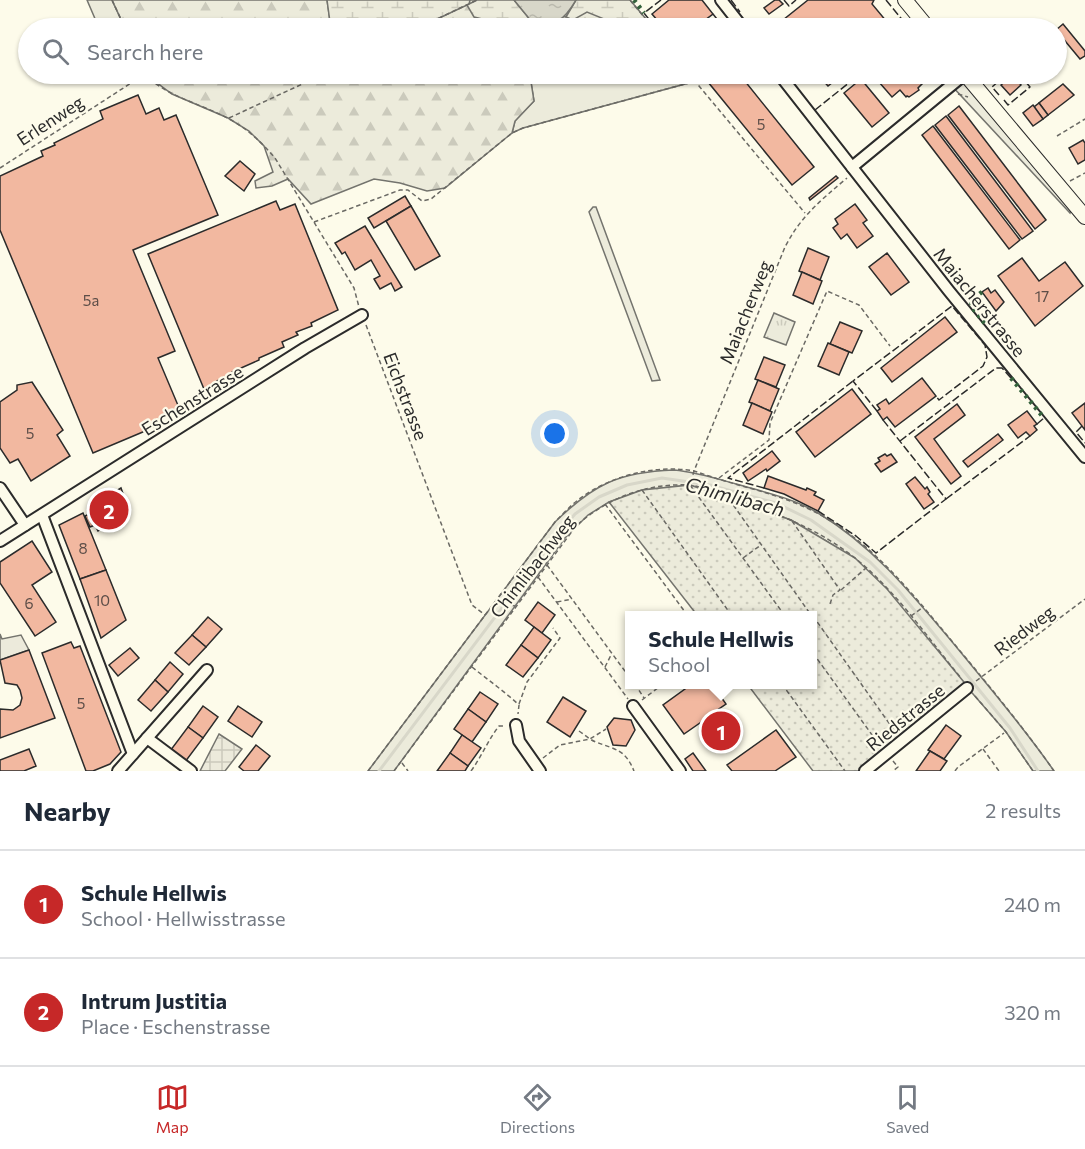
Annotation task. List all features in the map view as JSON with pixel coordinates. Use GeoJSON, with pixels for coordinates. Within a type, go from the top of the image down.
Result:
{"type":"FeatureCollection","features":[{"type":"Feature","properties":{"kind":"main road"},"geometry":{"type":"LineString","coordinates":[[905,0],[920,18]]}},
{"type":"Feature","properties":{"kind":"main road"},"geometry":{"type":"LineString","coordinates":[[973,84],[1085,217]]}},
{"type":"Feature","properties":{"kind":"street"},"geometry":{"type":"LineString","coordinates":[[721,0],[735,18]]}},
{"type":"Feature","properties":{"kind":"street","name":"Maiacherstrasse"},"geometry":{"type":"LineString","coordinates":[[786,84],[949,291],[1085,457]]}},
{"type":"Feature","properties":{"kind":"street"},"geometry":{"type":"LineString","coordinates":[[852,167],[953,84]]}},
{"type":"Feature","properties":{"kind":"street","name":"Eschenstrasse"},"geometry":{"type":"LineString","coordinates":[[0,541],[305,348],[362,315]]}},
{"type":"Feature","properties":{"kind":"street"},"geometry":{"type":"LineString","coordinates":[[0,488],[25,525]]}},
{"type":"Feature","properties":{"kind":"street"},"geometry":{"type":"LineString","coordinates":[[42,515],[133,754]]}},
{"type":"Feature","properties":{"kind":"street"},"geometry":{"type":"LineString","coordinates":[[118,771],[207,670]]}},
{"type":"Feature","properties":{"kind":"street","name":"Riedstrasse"},"geometry":{"type":"LineString","coordinates":[[865,771],[902,741],[964,683]]}},
{"type":"Feature","properties":{"kind":"street"},"geometry":{"type":"LineString","coordinates":[[633,706],[680,771]]}},
{"type":"Feature","properties":{"kind":"street"},"geometry":{"type":"LineString","coordinates":[[516,725],[519,741],[538,768]]}},
{"type":"Feature","properties":{"kind":"street"},"geometry":{"type":"LineString","coordinates":[[147,738],[191,771]]}},
{"type":"Feature","properties":{"kind":"path"},"geometry":{"type":"LineString","coordinates":[[112,0],[120,18]]}},
{"type":"Feature","properties":{"kind":"path"},"geometry":{"type":"LineString","coordinates":[[439,18],[477,0]]}},
{"type":"Feature","properties":{"kind":"path"},"geometry":{"type":"LineString","coordinates":[[630,0],[645,18]]}},
{"type":"Feature","properties":{"kind":"path","name":"Erlenweg"},"geometry":{"type":"LineString","coordinates":[[0,168],[129,84]]}},
{"type":"Feature","properties":{"kind":"path","name":"Eichstrasse"},"geometry":{"type":"LineString","coordinates":[[158,84],[172,94],[228,118],[257,138],[274,158],[314,222],[354,288],[362,315],[472,605],[485,615]]}},
{"type":"Feature","properties":{"kind":"path"},"geometry":{"type":"LineString","coordinates":[[228,118],[302,84]]}},
{"type":"Feature","properties":{"kind":"path"},"geometry":{"type":"LineString","coordinates":[[314,222],[399,190],[408,190],[422,201],[431,199],[512,133],[523,128],[685,84]]}},
{"type":"Feature","properties":{"kind":"path"},"geometry":{"type":"LineString","coordinates":[[698,84],[806,214]]}},
{"type":"Feature","properties":{"kind":"path"},"geometry":{"type":"LineString","coordinates":[[1057,136],[1085,119]]}},
{"type":"Feature","properties":{"kind":"path","name":"Maiacherweg"},"geometry":{"type":"LineString","coordinates":[[691,484],[794,229],[806,214],[849,176],[852,167]]}},
{"type":"Feature","properties":{"kind":"path"},"geometry":{"type":"LineString","coordinates":[[1056,183],[1072,180],[1085,173]]}},
{"type":"Feature","properties":{"kind":"path"},"geometry":{"type":"LineString","coordinates":[[718,479],[769,440],[771,423],[827,291],[859,305],[890,346]]}},
{"type":"Feature","properties":{"kind":"path"},"geometry":{"type":"LineString","coordinates":[[368,771],[555,522],[577,501],[601,485],[650,471],[694,473],[778,495],[816,512],[845,532],[875,556],[923,607],[1054,771]]}},
{"type":"Feature","properties":{"kind":"path"},"geometry":{"type":"LineString","coordinates":[[691,484],[782,611]]}},
{"type":"Feature","properties":{"kind":"path","name":"Chimlibachweg"},"geometry":{"type":"LineString","coordinates":[[394,771],[576,526],[605,504],[642,490],[691,484],[791,520],[832,542],[866,568],[912,616],[964,683]]}},
{"type":"Feature","properties":{"kind":"path"},"geometry":{"type":"LineString","coordinates":[[642,490],[729,611]]}},
{"type":"Feature","properties":{"kind":"path"},"geometry":{"type":"LineString","coordinates":[[727,497],[808,611]]}},
{"type":"Feature","properties":{"kind":"path"},"geometry":{"type":"LineString","coordinates":[[605,504],[685,611]]}},
{"type":"Feature","properties":{"kind":"path"},"geometry":{"type":"LineString","coordinates":[[791,520],[840,590]]}},
{"type":"Feature","properties":{"kind":"path"},"geometry":{"type":"LineString","coordinates":[[743,558],[761,545]]}},
{"type":"Feature","properties":{"kind":"path"},"geometry":{"type":"LineString","coordinates":[[546,564],[625,671]]}},
{"type":"Feature","properties":{"kind":"path"},"geometry":{"type":"LineString","coordinates":[[830,604],[833,595],[866,568]]}},
{"type":"Feature","properties":{"kind":"path"},"geometry":{"type":"LineString","coordinates":[[537,576],[633,706],[656,689]]}},
{"type":"Feature","properties":{"kind":"path","name":"Riedweg"},"geometry":{"type":"LineString","coordinates":[[977,680],[1085,598]]}},
{"type":"Feature","properties":{"kind":"path"},"geometry":{"type":"LineString","coordinates":[[556,602],[572,599]]}},
{"type":"Feature","properties":{"kind":"path"},"geometry":{"type":"LineString","coordinates":[[496,600],[515,606]]}},
{"type":"Feature","properties":{"kind":"path"},"geometry":{"type":"LineString","coordinates":[[912,616],[923,607]]}},
{"type":"Feature","properties":{"kind":"path"},"geometry":{"type":"LineString","coordinates":[[817,623],[902,741]]}},
{"type":"Feature","properties":{"kind":"path"},"geometry":{"type":"LineString","coordinates":[[471,771],[499,726],[516,725],[519,705],[528,682],[560,638],[553,627]]}},
{"type":"Feature","properties":{"kind":"path"},"geometry":{"type":"LineString","coordinates":[[605,668],[612,653]]}},
{"type":"Feature","properties":{"kind":"path"},"geometry":{"type":"LineString","coordinates":[[817,658],[886,753]]}},
{"type":"Feature","properties":{"kind":"path"},"geometry":{"type":"LineString","coordinates":[[472,666],[490,683],[505,691],[519,705]]}},
{"type":"Feature","properties":{"kind":"path"},"geometry":{"type":"LineString","coordinates":[[638,689],[644,698]]}},
{"type":"Feature","properties":{"kind":"path"},"geometry":{"type":"LineString","coordinates":[[786,689],[845,771]]}},
{"type":"Feature","properties":{"kind":"path"},"geometry":{"type":"LineString","coordinates":[[975,696],[1006,732],[1033,771]]}},
{"type":"Feature","properties":{"kind":"path"},"geometry":{"type":"LineString","coordinates":[[538,768],[560,745],[590,739],[606,729]]}},
{"type":"Feature","properties":{"kind":"path"},"geometry":{"type":"LineString","coordinates":[[579,731],[590,739],[621,752],[629,759],[634,771]]}},
{"type":"Feature","properties":{"kind":"path"},"geometry":{"type":"LineString","coordinates":[[955,771],[957,767],[1006,732]]}},
{"type":"Feature","properties":{"kind":"path"},"geometry":{"type":"LineString","coordinates":[[983,748],[999,771]]}},
{"type":"Feature","properties":{"kind":"path"},"geometry":{"type":"LineString","coordinates":[[401,762],[408,771]]}},
{"type":"Feature","properties":{"kind":"green space"},"geometry":{"type":"Polygon","coordinates":[[[87,0],[112,0],[120,18],[95,18],[87,0]]]}},
{"type":"Feature","properties":{"kind":"green space"},"geometry":{"type":"Polygon","coordinates":[[[112,0],[327,0],[330,18],[120,18],[112,0]]]}},
{"type":"Feature","properties":{"kind":"green space"},"geometry":{"type":"Polygon","coordinates":[[[327,0],[470,0],[469,4],[477,0],[514,0],[529,18],[478,18],[474,17],[467,5],[439,18],[329,18],[327,0]]]}},
{"type":"Feature","properties":{"kind":"green space"},"geometry":{"type":"Polygon","coordinates":[[[470,0],[513,0],[524,11],[566,17],[576,0],[593,0],[619,18],[439,18],[468,4],[470,0]]]}},
{"type":"Feature","properties":{"kind":"green space"},"geometry":{"type":"Polygon","coordinates":[[[576,0],[630,0],[645,18],[602,18],[587,12],[576,18],[566,17],[576,0]]]}},
{"type":"Feature","properties":{"kind":"green space"},"geometry":{"type":"Polygon","coordinates":[[[158,84],[531,84],[534,101],[515,121],[512,133],[445,188],[427,191],[400,183],[374,179],[311,204],[288,179],[272,186],[256,188],[255,181],[273,172],[264,146],[249,131],[228,118],[172,94],[158,84]]]}},
{"type":"Feature","properties":{"kind":"green space"},"geometry":{"type":"Polygon","coordinates":[[[531,84],[685,84],[523,128],[512,133],[515,121],[534,101],[531,84]]]}},
{"type":"Feature","properties":{"kind":"green space"},"geometry":{"type":"Polygon","coordinates":[[[973,84],[1073,203],[1070,213],[951,85],[973,84]]]}},
{"type":"Feature","properties":{"kind":"green space"},"geometry":{"type":"Polygon","coordinates":[[[596,207],[660,380],[652,381],[589,212],[596,207]]]}},
{"type":"Feature","properties":{"kind":"green space"},"geometry":{"type":"Polygon","coordinates":[[[774,313],[795,322],[786,345],[764,337],[774,313]]]}},
{"type":"Feature","properties":{"kind":"green space"},"geometry":{"type":"Polygon","coordinates":[[[674,470],[713,477],[799,503],[818,513],[858,542],[894,575],[926,611],[1008,709],[1054,771],[1033,771],[1006,732],[855,558],[791,520],[690,485],[642,490],[609,502],[588,515],[565,538],[394,771],[368,771],[555,522],[582,498],[608,482],[638,474],[674,470]]]}},
{"type":"Feature","properties":{"kind":"green space"},"geometry":{"type":"Polygon","coordinates":[[[690,485],[791,520],[855,558],[887,589],[968,687],[865,771],[813,771],[751,689],[817,689],[817,611],[694,611],[609,502],[642,490],[690,485]]]}},
{"type":"Feature","properties":{"kind":"shaded area"},"geometry":{"type":"Polygon","coordinates":[[[0,634],[2,639],[21,635],[29,650],[0,660],[0,634]]]}},
{"type":"Feature","properties":{"kind":"shaded area"},"geometry":{"type":"Polygon","coordinates":[[[219,734],[242,749],[225,771],[200,771],[219,734]]]}},
{"type":"Feature","properties":{"kind":"water"},"geometry":{"type":"Polygon","coordinates":[[[514,0],[576,0],[562,18],[529,18],[514,0]]]}},
{"type":"Feature","properties":{"kind":"building"},"geometry":{"type":"Polygon","coordinates":[[[669,0],[702,0],[713,14],[708,18],[655,18],[652,14],[669,0]]]}},
{"type":"Feature","properties":{"kind":"building"},"geometry":{"type":"Polygon","coordinates":[[[775,0],[783,4],[769,14],[764,8],[775,0]]]}},
{"type":"Feature","properties":{"kind":"building"},"geometry":{"type":"Polygon","coordinates":[[[808,0],[874,0],[872,4],[884,18],[786,18],[808,0]]]}},
{"type":"Feature","properties":{"kind":"building"},"geometry":{"type":"Polygon","coordinates":[[[1067,29],[1085,51],[1085,56],[1080,59],[1067,43],[1067,29]]]}},
{"type":"Feature","properties":{"kind":"building"},"geometry":{"type":"Polygon","coordinates":[[[710,84],[747,84],[814,167],[792,185],[710,84]]]}},
{"type":"Feature","properties":{"kind":"building"},"geometry":{"type":"Polygon","coordinates":[[[855,84],[865,84],[889,113],[872,127],[844,93],[855,84]]]}},
{"type":"Feature","properties":{"kind":"building"},"geometry":{"type":"Polygon","coordinates":[[[881,84],[922,84],[919,90],[909,97],[906,97],[900,90],[892,97],[881,84]]]}},
{"type":"Feature","properties":{"kind":"building"},"geometry":{"type":"Polygon","coordinates":[[[1020,84],[1021,85],[1010,95],[1001,85],[1020,84]]]}},
{"type":"Feature","properties":{"kind":"building"},"geometry":{"type":"Polygon","coordinates":[[[1063,84],[1074,95],[1048,115],[1039,103],[1063,84]]]}},
{"type":"Feature","properties":{"kind":"building"},"geometry":{"type":"Polygon","coordinates":[[[138,95],[146,114],[159,108],[164,120],[176,115],[218,215],[133,250],[175,351],[158,358],[180,410],[155,421],[157,426],[93,453],[0,230],[0,176],[43,156],[41,151],[103,119],[100,111],[138,95]]]}},
{"type":"Feature","properties":{"kind":"building"},"geometry":{"type":"Polygon","coordinates":[[[1039,103],[1048,115],[1043,119],[1034,107],[1039,103]]]}},
{"type":"Feature","properties":{"kind":"building"},"geometry":{"type":"Polygon","coordinates":[[[1033,105],[1043,119],[1033,126],[1023,113],[1033,105]]]}},
{"type":"Feature","properties":{"kind":"building"},"geometry":{"type":"Polygon","coordinates":[[[959,106],[1046,220],[1035,229],[948,115],[959,106]]]}},
{"type":"Feature","properties":{"kind":"building"},"geometry":{"type":"Polygon","coordinates":[[[946,116],[1033,231],[1022,239],[935,125],[946,116]]]}},
{"type":"Feature","properties":{"kind":"building"},"geometry":{"type":"Polygon","coordinates":[[[933,126],[1020,240],[1009,249],[922,135],[933,126]]]}},
{"type":"Feature","properties":{"kind":"building"},"geometry":{"type":"Polygon","coordinates":[[[1083,140],[1085,160],[1078,164],[1069,148],[1083,140]]]}},
{"type":"Feature","properties":{"kind":"building"},"geometry":{"type":"Polygon","coordinates":[[[240,161],[255,174],[244,191],[225,176],[240,161]]]}},
{"type":"Feature","properties":{"kind":"building"},"geometry":{"type":"Polygon","coordinates":[[[836,176],[838,178],[810,200],[809,198],[836,176]]]}},
{"type":"Feature","properties":{"kind":"building"},"geometry":{"type":"Polygon","coordinates":[[[405,196],[411,206],[374,228],[368,218],[405,196]]]}},
{"type":"Feature","properties":{"kind":"building"},"geometry":{"type":"Polygon","coordinates":[[[276,201],[280,210],[295,204],[338,310],[311,323],[312,326],[296,332],[298,335],[282,342],[284,347],[232,372],[217,381],[218,384],[204,389],[148,254],[276,201]]]}},
{"type":"Feature","properties":{"kind":"building"},"geometry":{"type":"Polygon","coordinates":[[[855,204],[867,220],[863,223],[873,236],[857,248],[847,234],[841,239],[833,228],[838,224],[835,219],[855,204]]]}},
{"type":"Feature","properties":{"kind":"building"},"geometry":{"type":"Polygon","coordinates":[[[411,206],[440,256],[415,270],[386,221],[411,206]]]}},
{"type":"Feature","properties":{"kind":"building"},"geometry":{"type":"Polygon","coordinates":[[[365,226],[402,287],[395,291],[391,283],[380,289],[374,279],[380,276],[371,260],[355,270],[345,252],[342,254],[335,243],[365,226]]]}},
{"type":"Feature","properties":{"kind":"building"},"geometry":{"type":"Polygon","coordinates":[[[808,248],[829,257],[820,280],[799,271],[808,248]]]}},
{"type":"Feature","properties":{"kind":"building"},"geometry":{"type":"Polygon","coordinates":[[[887,253],[909,282],[891,295],[869,267],[887,253]]]}},
{"type":"Feature","properties":{"kind":"building"},"geometry":{"type":"Polygon","coordinates":[[[1022,258],[1039,281],[1065,262],[1083,286],[1035,326],[998,276],[1022,258]]]}},
{"type":"Feature","properties":{"kind":"building"},"geometry":{"type":"Polygon","coordinates":[[[802,272],[822,281],[813,304],[793,295],[802,272]]]}},
{"type":"Feature","properties":{"kind":"building"},"geometry":{"type":"Polygon","coordinates":[[[988,288],[991,293],[995,290],[1004,302],[996,311],[982,292],[988,288]]]}},
{"type":"Feature","properties":{"kind":"building"},"geometry":{"type":"Polygon","coordinates":[[[945,317],[957,332],[892,382],[881,368],[945,317]]]}},
{"type":"Feature","properties":{"kind":"building"},"geometry":{"type":"Polygon","coordinates":[[[840,322],[862,331],[852,353],[830,344],[840,322]]]}},
{"type":"Feature","properties":{"kind":"building"},"geometry":{"type":"Polygon","coordinates":[[[828,343],[849,352],[839,375],[818,366],[828,343]]]}},
{"type":"Feature","properties":{"kind":"building"},"geometry":{"type":"Polygon","coordinates":[[[764,357],[785,365],[776,387],[755,379],[764,357]]]}},
{"type":"Feature","properties":{"kind":"building"},"geometry":{"type":"Polygon","coordinates":[[[922,378],[936,396],[895,427],[887,417],[883,420],[877,411],[880,409],[877,405],[886,399],[889,404],[922,378]]]}},
{"type":"Feature","properties":{"kind":"building"},"geometry":{"type":"Polygon","coordinates":[[[758,380],[779,389],[770,411],[749,402],[758,380]]]}},
{"type":"Feature","properties":{"kind":"building"},"geometry":{"type":"Polygon","coordinates":[[[32,382],[63,430],[57,435],[70,456],[31,481],[18,459],[10,463],[0,448],[0,402],[17,390],[17,385],[32,382]]]}},
{"type":"Feature","properties":{"kind":"building"},"geometry":{"type":"Polygon","coordinates":[[[852,389],[871,414],[815,457],[796,432],[852,389]]]}},
{"type":"Feature","properties":{"kind":"building"},"geometry":{"type":"Polygon","coordinates":[[[752,403],[772,412],[763,434],[743,425],[752,403]]]}},
{"type":"Feature","properties":{"kind":"building"},"geometry":{"type":"Polygon","coordinates":[[[1085,403],[1085,430],[1072,413],[1085,403]]]}},
{"type":"Feature","properties":{"kind":"building"},"geometry":{"type":"Polygon","coordinates":[[[957,404],[965,415],[934,439],[961,476],[951,484],[915,437],[957,404]]]}},
{"type":"Feature","properties":{"kind":"building"},"geometry":{"type":"Polygon","coordinates":[[[1027,411],[1037,424],[1034,426],[1037,430],[1030,436],[1026,432],[1018,438],[1008,425],[1027,411]]]}},
{"type":"Feature","properties":{"kind":"building"},"geometry":{"type":"Polygon","coordinates":[[[998,434],[1003,440],[968,467],[963,461],[998,434]]]}},
{"type":"Feature","properties":{"kind":"building"},"geometry":{"type":"Polygon","coordinates":[[[772,451],[780,461],[748,481],[743,473],[772,451]]]}},
{"type":"Feature","properties":{"kind":"building"},"geometry":{"type":"Polygon","coordinates":[[[885,454],[887,456],[891,454],[897,462],[881,472],[875,464],[880,461],[878,458],[885,454]]]}},
{"type":"Feature","properties":{"kind":"building"},"geometry":{"type":"Polygon","coordinates":[[[768,476],[816,492],[814,495],[824,500],[818,511],[784,494],[764,488],[768,476]]]}},
{"type":"Feature","properties":{"kind":"building"},"geometry":{"type":"Polygon","coordinates":[[[915,477],[925,489],[927,487],[930,492],[928,494],[934,502],[924,509],[906,484],[915,477]]]}},
{"type":"Feature","properties":{"kind":"building"},"geometry":{"type":"Polygon","coordinates":[[[121,488],[129,511],[98,531],[95,525],[90,527],[85,516],[91,513],[89,508],[121,488]]]}},
{"type":"Feature","properties":{"kind":"building"},"geometry":{"type":"Polygon","coordinates":[[[83,513],[106,570],[80,579],[59,525],[83,513]]]}},
{"type":"Feature","properties":{"kind":"building"},"geometry":{"type":"Polygon","coordinates":[[[32,541],[52,572],[32,585],[56,622],[35,636],[0,583],[0,562],[32,541]]]}},
{"type":"Feature","properties":{"kind":"building"},"geometry":{"type":"Polygon","coordinates":[[[106,570],[126,620],[101,638],[80,579],[106,570]]]}},
{"type":"Feature","properties":{"kind":"building"},"geometry":{"type":"Polygon","coordinates":[[[538,602],[555,615],[542,633],[525,620],[538,602]]]}},
{"type":"Feature","properties":{"kind":"building"},"geometry":{"type":"Polygon","coordinates":[[[208,617],[222,629],[206,647],[192,635],[208,617]]]}},
{"type":"Feature","properties":{"kind":"building"},"geometry":{"type":"Polygon","coordinates":[[[534,627],[551,640],[538,658],[521,645],[534,627]]]}},
{"type":"Feature","properties":{"kind":"building"},"geometry":{"type":"Polygon","coordinates":[[[192,635],[206,647],[189,665],[175,653],[192,635]]]}},
{"type":"Feature","properties":{"kind":"building"},"geometry":{"type":"Polygon","coordinates":[[[71,642],[74,648],[80,646],[121,752],[110,764],[93,771],[86,771],[42,653],[71,642]]]}},
{"type":"Feature","properties":{"kind":"building"},"geometry":{"type":"Polygon","coordinates":[[[521,645],[538,658],[523,677],[506,665],[521,645]]]}},
{"type":"Feature","properties":{"kind":"building"},"geometry":{"type":"Polygon","coordinates":[[[130,648],[139,658],[118,676],[109,665],[130,648]]]}},
{"type":"Feature","properties":{"kind":"building"},"geometry":{"type":"Polygon","coordinates":[[[29,650],[55,718],[0,738],[0,709],[13,710],[20,705],[22,698],[17,685],[5,683],[0,660],[29,650]]]}},
{"type":"Feature","properties":{"kind":"building"},"geometry":{"type":"Polygon","coordinates":[[[170,662],[183,674],[168,692],[155,680],[170,662]]]}},
{"type":"Feature","properties":{"kind":"building"},"geometry":{"type":"Polygon","coordinates":[[[155,680],[168,692],[151,711],[138,700],[155,680]]]}},
{"type":"Feature","properties":{"kind":"building"},"geometry":{"type":"Polygon","coordinates":[[[685,689],[716,689],[726,704],[716,711],[723,720],[716,725],[710,716],[684,734],[663,705],[685,689]]]}},
{"type":"Feature","properties":{"kind":"building"},"geometry":{"type":"Polygon","coordinates":[[[480,692],[498,704],[486,722],[468,709],[480,692]]]}},
{"type":"Feature","properties":{"kind":"building"},"geometry":{"type":"Polygon","coordinates":[[[563,697],[586,711],[570,737],[547,722],[563,697]]]}},
{"type":"Feature","properties":{"kind":"building"},"geometry":{"type":"Polygon","coordinates":[[[203,706],[218,717],[203,738],[188,727],[203,706]]]}},
{"type":"Feature","properties":{"kind":"building"},"geometry":{"type":"Polygon","coordinates":[[[238,706],[262,722],[252,737],[228,721],[238,706]]]}},
{"type":"Feature","properties":{"kind":"building"},"geometry":{"type":"Polygon","coordinates":[[[468,709],[486,722],[472,742],[454,729],[468,709]]]}},
{"type":"Feature","properties":{"kind":"building"},"geometry":{"type":"Polygon","coordinates":[[[614,718],[631,720],[635,730],[626,746],[613,745],[607,727],[614,718]]]}},
{"type":"Feature","properties":{"kind":"building"},"geometry":{"type":"Polygon","coordinates":[[[946,725],[961,736],[944,759],[928,750],[946,725]]]}},
{"type":"Feature","properties":{"kind":"building"},"geometry":{"type":"Polygon","coordinates":[[[188,727],[203,738],[185,762],[170,751],[188,727]]]}},
{"type":"Feature","properties":{"kind":"building"},"geometry":{"type":"Polygon","coordinates":[[[776,730],[796,757],[775,771],[732,771],[727,765],[776,730]]]}},
{"type":"Feature","properties":{"kind":"building"},"geometry":{"type":"Polygon","coordinates":[[[462,735],[481,748],[468,766],[450,753],[462,735]]]}},
{"type":"Feature","properties":{"kind":"building"},"geometry":{"type":"Polygon","coordinates":[[[256,745],[270,756],[258,771],[244,771],[239,767],[256,745]]]}},
{"type":"Feature","properties":{"kind":"building"},"geometry":{"type":"Polygon","coordinates":[[[29,749],[36,766],[24,771],[0,771],[0,760],[29,749]]]}},
{"type":"Feature","properties":{"kind":"building"},"geometry":{"type":"Polygon","coordinates":[[[930,751],[947,761],[940,771],[916,771],[930,751]]]}},
{"type":"Feature","properties":{"kind":"building"},"geometry":{"type":"Polygon","coordinates":[[[450,753],[468,766],[465,771],[437,771],[450,753]]]}},
{"type":"Feature","properties":{"kind":"building"},"geometry":{"type":"Polygon","coordinates":[[[693,753],[706,771],[693,771],[685,759],[693,753]]]}},
{"type":"Feature","properties":{"kind":"waterway","name":"Chimlibach"},"geometry":{"type":"LineString","coordinates":[[379,771],[575,514],[599,497],[627,485],[662,478],[710,485],[776,503],[811,520],[870,562],[898,590],[1010,728],[1038,771]]}},
{"type":"Feature","properties":{"kind":"hedge"},"geometry":{"type":"LineString","coordinates":[[634,0],[644,13]]}},
{"type":"Feature","properties":{"kind":"hedge"},"geometry":{"type":"LineString","coordinates":[[982,292],[973,299],[971,306],[986,325]]}},
{"type":"Feature","properties":{"kind":"hedge"},"geometry":{"type":"LineString","coordinates":[[1011,378],[1044,418]]}},
{"type":"Feature","properties":{"kind":"fence"},"geometry":{"type":"LineString","coordinates":[[648,18],[644,13],[661,0]]}},
{"type":"Feature","properties":{"kind":"fence"},"geometry":{"type":"LineString","coordinates":[[731,0],[740,12]]}},
{"type":"Feature","properties":{"kind":"fence"},"geometry":{"type":"LineString","coordinates":[[784,0],[789,6],[796,0]]}},
{"type":"Feature","properties":{"kind":"fence"},"geometry":{"type":"LineString","coordinates":[[886,0],[901,18]]}},
{"type":"Feature","properties":{"kind":"fence"},"geometry":{"type":"LineString","coordinates":[[713,14],[716,18]]}},
{"type":"Feature","properties":{"kind":"fence"},"geometry":{"type":"LineString","coordinates":[[815,110],[848,84]]}},
{"type":"Feature","properties":{"kind":"fence"},"geometry":{"type":"LineString","coordinates":[[995,84],[992,87],[999,95]]}},
{"type":"Feature","properties":{"kind":"fence"},"geometry":{"type":"LineString","coordinates":[[1004,100],[1008,105],[1030,87],[1027,84]]}},
{"type":"Feature","properties":{"kind":"fence"},"geometry":{"type":"LineString","coordinates":[[877,411],[853,381],[952,306],[985,345],[987,357],[983,366],[939,400],[936,396]]}},
{"type":"Feature","properties":{"kind":"fence"},"geometry":{"type":"LineString","coordinates":[[900,441],[996,368],[1002,368],[1011,378]]}},
{"type":"Feature","properties":{"kind":"fence"},"geometry":{"type":"LineString","coordinates":[[764,488],[728,478],[853,381]]}},
{"type":"Feature","properties":{"kind":"fence"},"geometry":{"type":"LineString","coordinates":[[1037,424],[1044,418]]}},
{"type":"Feature","properties":{"kind":"fence"},"geometry":{"type":"LineString","coordinates":[[818,511],[856,536],[876,553],[946,499],[883,420]]}},
{"type":"Feature","properties":{"kind":"fence"},"geometry":{"type":"LineString","coordinates":[[1082,426],[1076,432],[1085,443]]}},
{"type":"Feature","properties":{"kind":"fence"},"geometry":{"type":"LineString","coordinates":[[946,499],[1030,436]]}},
{"type":"Feature","properties":{"kind":"place","name":"Intrum Justitia"},"geometry":{"type":"Point","coordinates":[109,510]}},
{"type":"Feature","properties":{"kind":"place","name":"Schule Hellwis"},"geometry":{"type":"Point","coordinates":[721,731]}}]}
